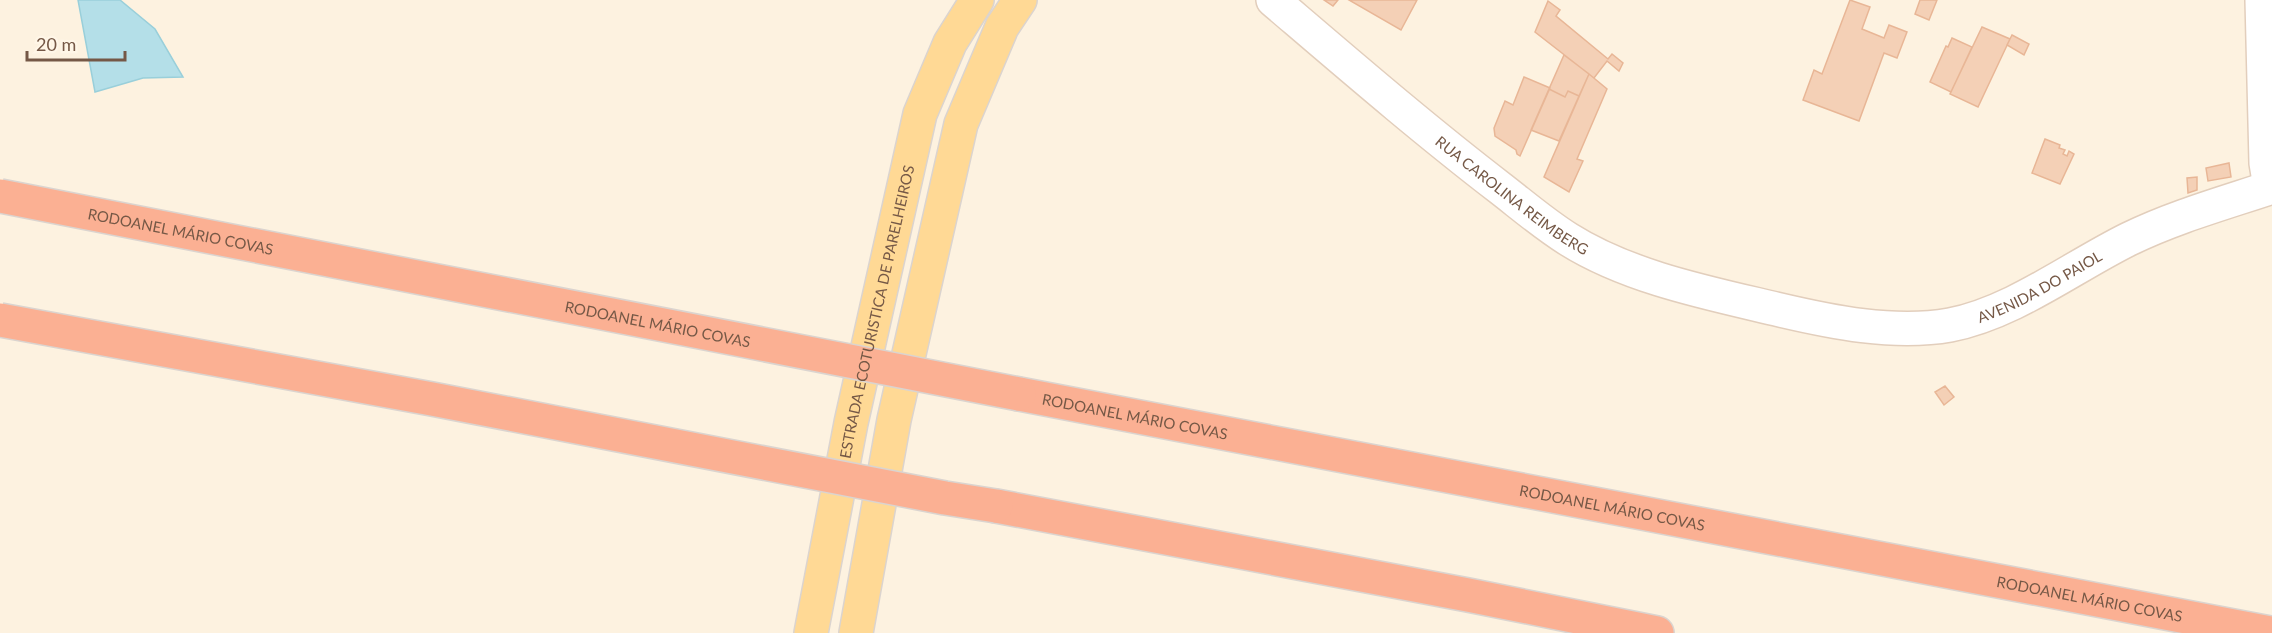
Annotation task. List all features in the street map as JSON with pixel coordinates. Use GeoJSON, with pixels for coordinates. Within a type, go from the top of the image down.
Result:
{"type":"FeatureCollection","features":[{"type":"Feature","properties":{"kind":"highway","name":"RODOANEL MÁRIO COVAS"},"geometry":{"type":"LineString","coordinates":[[0,195],[1019,394],[2270,633]]}},
{"type":"Feature","properties":{"kind":"highway"},"geometry":{"type":"LineString","coordinates":[[0,320],[1456,592],[1657,633]]}},
{"type":"Feature","properties":{"kind":"main road","name":"ESTRADA ECOTURISTICA DE PARELHEIROS"},"geometry":{"type":"LineString","coordinates":[[811,633],[851,423],[920,114],[950,43],[977,0]]}},
{"type":"Feature","properties":{"kind":"main road"},"geometry":{"type":"LineString","coordinates":[[856,633],[894,420],[961,124],[1002,27],[1020,0]]}},
{"type":"Feature","properties":{"kind":"street","name":"RUA CAROLINA REIMBERG"},"geometry":{"type":"LineString","coordinates":[[1273,0],[1410,117],[1568,239],[1619,264],[1680,286],[1795,314]]}},
{"type":"Feature","properties":{"kind":"street"},"geometry":{"type":"LineString","coordinates":[[2262,0],[2266,164],[2271,187]]}},
{"type":"Feature","properties":{"kind":"street","name":"AVENIDA DO PAIOL"},"geometry":{"type":"LineString","coordinates":[[1795,314],[1868,326],[1912,328],[1951,325],[1986,314],[2022,298],[2100,254],[2163,223],[2271,187]]}},
{"type":"Feature","properties":{"kind":"water"},"geometry":{"type":"Polygon","coordinates":[[[78,0],[120,0],[155,29],[183,77],[143,78],[95,92],[78,0]]]}},
{"type":"Feature","properties":{"kind":"building"},"geometry":{"type":"Polygon","coordinates":[[[1324,0],[1338,0],[1333,6],[1324,0]]]}},
{"type":"Feature","properties":{"kind":"building"},"geometry":{"type":"Polygon","coordinates":[[[1349,0],[1417,0],[1401,30],[1349,0]]]}},
{"type":"Feature","properties":{"kind":"building"},"geometry":{"type":"Polygon","coordinates":[[[1850,0],[1870,7],[1862,29],[1884,38],[1889,25],[1907,32],[1897,58],[1884,53],[1859,121],[1803,100],[1814,70],[1822,74],[1850,0]]]}},
{"type":"Feature","properties":{"kind":"building"},"geometry":{"type":"Polygon","coordinates":[[[1920,0],[1937,0],[1929,20],[1915,14],[1920,0]]]}},
{"type":"Feature","properties":{"kind":"building"},"geometry":{"type":"Polygon","coordinates":[[[1548,1],[1560,10],[1556,16],[1608,59],[1612,54],[1623,63],[1619,71],[1607,61],[1594,78],[1535,32],[1548,1]]]}},
{"type":"Feature","properties":{"kind":"building"},"geometry":{"type":"Polygon","coordinates":[[[1982,27],[2010,39],[1978,107],[1950,94],[1982,27]]]}},
{"type":"Feature","properties":{"kind":"building"},"geometry":{"type":"Polygon","coordinates":[[[2012,35],[2029,44],[2024,55],[2007,45],[2012,35]]]}},
{"type":"Feature","properties":{"kind":"building"},"geometry":{"type":"Polygon","coordinates":[[[1952,38],[1972,47],[1951,92],[1930,82],[1952,38]]]}},
{"type":"Feature","properties":{"kind":"building"},"geometry":{"type":"Polygon","coordinates":[[[1564,55],[1589,74],[1579,96],[1568,91],[1565,97],[1549,89],[1564,55]]]}},
{"type":"Feature","properties":{"kind":"building"},"geometry":{"type":"Polygon","coordinates":[[[1589,74],[1607,89],[1577,159],[1583,161],[1569,192],[1544,177],[1589,74]]]}},
{"type":"Feature","properties":{"kind":"building"},"geometry":{"type":"Polygon","coordinates":[[[1524,77],[1550,88],[1520,156],[1516,150],[1495,136],[1494,128],[1505,101],[1513,105],[1524,77]]]}},
{"type":"Feature","properties":{"kind":"building"},"geometry":{"type":"Polygon","coordinates":[[[1549,89],[1565,97],[1568,91],[1579,96],[1559,141],[1531,130],[1549,89]]]}},
{"type":"Feature","properties":{"kind":"building"},"geometry":{"type":"Polygon","coordinates":[[[2045,139],[2060,145],[2059,148],[2065,150],[2063,154],[2067,156],[2069,151],[2074,154],[2060,184],[2032,173],[2045,139]]]}},
{"type":"Feature","properties":{"kind":"building"},"geometry":{"type":"Polygon","coordinates":[[[2229,163],[2231,177],[2208,181],[2206,168],[2229,163]]]}},
{"type":"Feature","properties":{"kind":"building"},"geometry":{"type":"Polygon","coordinates":[[[2197,177],[2197,190],[2188,193],[2187,178],[2197,177]]]}},
{"type":"Feature","properties":{"kind":"building"},"geometry":{"type":"Polygon","coordinates":[[[1945,386],[1954,397],[1944,405],[1935,392],[1945,386]]]}}]}
